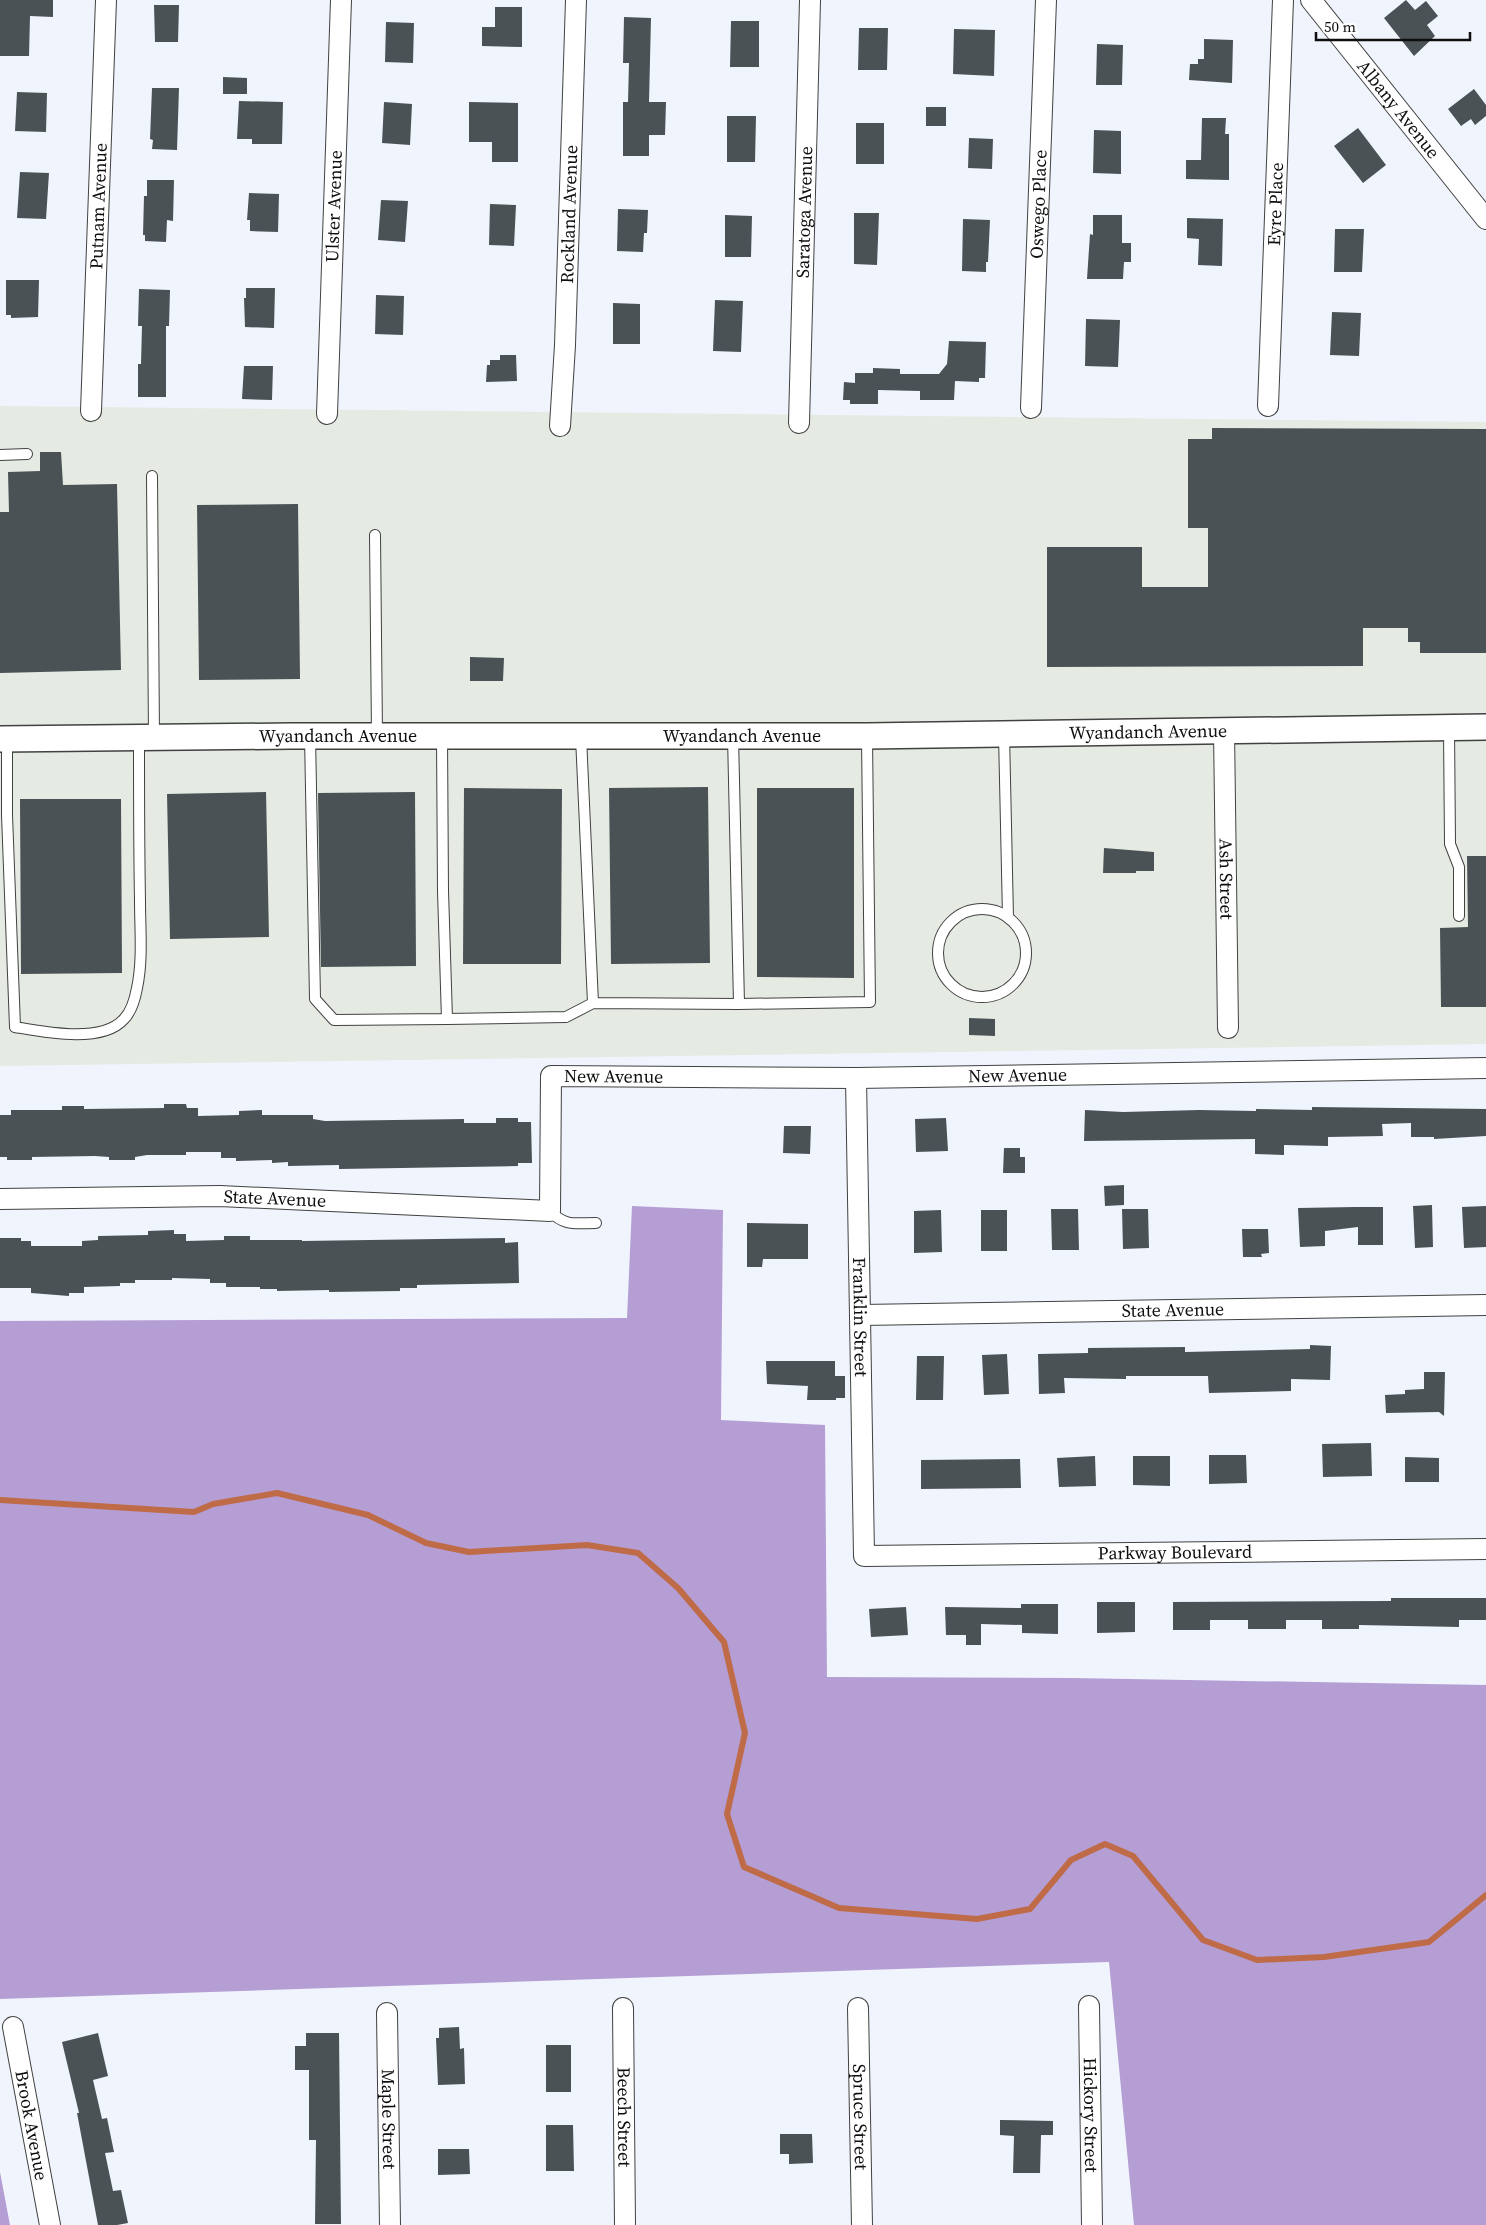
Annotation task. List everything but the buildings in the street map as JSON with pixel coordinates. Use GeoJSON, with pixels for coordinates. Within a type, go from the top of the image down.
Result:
{"type":"FeatureCollection","features":[{"type":"Feature","properties":{"kind":"street","name":"Putnam Avenue"},"geometry":{"type":"LineString","coordinates":[[91,411],[106,0]]}},
{"type":"Feature","properties":{"kind":"street","name":"Ulster Avenue"},"geometry":{"type":"LineString","coordinates":[[327,414],[340,0]]}},
{"type":"Feature","properties":{"kind":"street","name":"Rockland Avenue"},"geometry":{"type":"LineString","coordinates":[[560,426],[566,345],[576,0]]}},
{"type":"Feature","properties":{"kind":"street","name":"Saratoga Avenue"},"geometry":{"type":"LineString","coordinates":[[799,423],[810,0]]}},
{"type":"Feature","properties":{"kind":"street","name":"Oswego Place"},"geometry":{"type":"LineString","coordinates":[[1031,408],[1046,0]]}},
{"type":"Feature","properties":{"kind":"street","name":"Eyre Place"},"geometry":{"type":"LineString","coordinates":[[1268,406],[1283,0]]}},
{"type":"Feature","properties":{"kind":"street","name":"Albany Avenue"},"geometry":{"type":"LineString","coordinates":[[1311,0],[1486,219]]}},
{"type":"Feature","properties":{"kind":"street","name":"Wyandanch Avenue"},"geometry":{"type":"LineString","coordinates":[[4,739],[310,736],[867,736],[1486,727]]}},
{"type":"Feature","properties":{"kind":"street","name":"Ash Street"},"geometry":{"type":"LineString","coordinates":[[1224,730],[1228,1028]]}},
{"type":"Feature","properties":{"kind":"street","name":"New Avenue"},"geometry":{"type":"LineString","coordinates":[[550,1211],[551,1076],[856,1078],[1486,1068]]}},
{"type":"Feature","properties":{"kind":"street","name":"Franklin Street"},"geometry":{"type":"LineString","coordinates":[[856,1078],[864,1556]]}},
{"type":"Feature","properties":{"kind":"street","name":"State Avenue"},"geometry":{"type":"LineString","coordinates":[[0,1199],[220,1196],[550,1211]]}},
{"type":"Feature","properties":{"kind":"street","name":"State Avenue"},"geometry":{"type":"LineString","coordinates":[[861,1315],[1486,1305]]}},
{"type":"Feature","properties":{"kind":"street","name":"Parkway Boulevard"},"geometry":{"type":"LineString","coordinates":[[864,1556],[1486,1549]]}},
{"type":"Feature","properties":{"kind":"street","name":"Hickory Street"},"geometry":{"type":"LineString","coordinates":[[1089,2006],[1092,2225]]}},
{"type":"Feature","properties":{"kind":"street","name":"Beech Street"},"geometry":{"type":"LineString","coordinates":[[622,2008],[626,2225]]}},
{"type":"Feature","properties":{"kind":"street","name":"Spruce Street"},"geometry":{"type":"LineString","coordinates":[[858,2008],[862,2225]]}},
{"type":"Feature","properties":{"kind":"street","name":"Maple Street"},"geometry":{"type":"LineString","coordinates":[[387,2014],[390,2225]]}},
{"type":"Feature","properties":{"kind":"street","name":"Brook Avenue"},"geometry":{"type":"LineString","coordinates":[[13,2026],[50,2225]]}},
{"type":"Feature","properties":{"kind":"lane"},"geometry":{"type":"LineString","coordinates":[[0,455],[27,454]]}},
{"type":"Feature","properties":{"kind":"lane"},"geometry":{"type":"LineString","coordinates":[[4,739],[15,1027],[46,1033],[100,1033],[124,1020],[133,1005],[138,988],[152,476]]}},
{"type":"Feature","properties":{"kind":"lane"},"geometry":{"type":"LineString","coordinates":[[374,536],[377,736]]}},
{"type":"Feature","properties":{"kind":"lane"},"geometry":{"type":"LineString","coordinates":[[1450,727],[1450,844],[1459,867],[1459,916]]}},
{"type":"Feature","properties":{"kind":"lane"},"geometry":{"type":"LineString","coordinates":[[1004,734],[1008,917],[1018,927],[1024,940],[1026,953],[1024,967],[1017,979],[1007,989],[993,995],[978,997],[963,993],[950,984],[942,972],[937,957],[939,942],[945,928],[956,917],[968,910],[982,908],[996,911],[1008,917]]}},
{"type":"Feature","properties":{"kind":"lane"},"geometry":{"type":"LineString","coordinates":[[310,736],[315,1000],[334,1020],[566,1017],[592,1003],[739,1004],[870,1002],[867,736]]}},
{"type":"Feature","properties":{"kind":"lane"},"geometry":{"type":"LineString","coordinates":[[733,736],[739,1004]]}},
{"type":"Feature","properties":{"kind":"lane"},"geometry":{"type":"LineString","coordinates":[[442,737],[443,891],[447,1019]]}},
{"type":"Feature","properties":{"kind":"lane"},"geometry":{"type":"LineString","coordinates":[[581,737],[592,1003]]}},
{"type":"Feature","properties":{"kind":"lane"},"geometry":{"type":"LineString","coordinates":[[550,1211],[558,1220],[567,1224],[596,1223]]}},
{"type":"Feature","properties":{"kind":"shaded area"},"geometry":{"type":"Polygon","coordinates":[[[0,406],[1486,422],[1486,1044],[0,1066],[0,406]]]}},
{"type":"Feature","properties":{"kind":"shaded area"},"geometry":{"type":"Polygon","coordinates":[[[632,1206],[723,1210],[721,1420],[825,1425],[827,1677],[1072,1678],[1486,1685],[1486,2225],[1134,2225],[1109,1962],[0,1999],[0,1321],[627,1318],[632,1206]]]}},
{"type":"Feature","properties":{"kind":"shaded area"},"geometry":{"type":"Polygon","coordinates":[[[0,2172],[10,2225],[0,2225],[0,2172]]]}},
{"type":"Feature","properties":{"kind":"waterway"},"geometry":{"type":"LineString","coordinates":[[0,1500],[194,1512],[213,1504],[277,1493],[368,1515],[426,1543],[469,1552],[587,1545],[638,1553],[678,1588],[724,1642],[745,1733],[727,1814],[744,1867],[839,1908],[977,1919],[1030,1909],[1071,1860],[1105,1844],[1133,1856],[1203,1940],[1257,1960],[1324,1957],[1429,1942],[1486,1895]]}}]}
